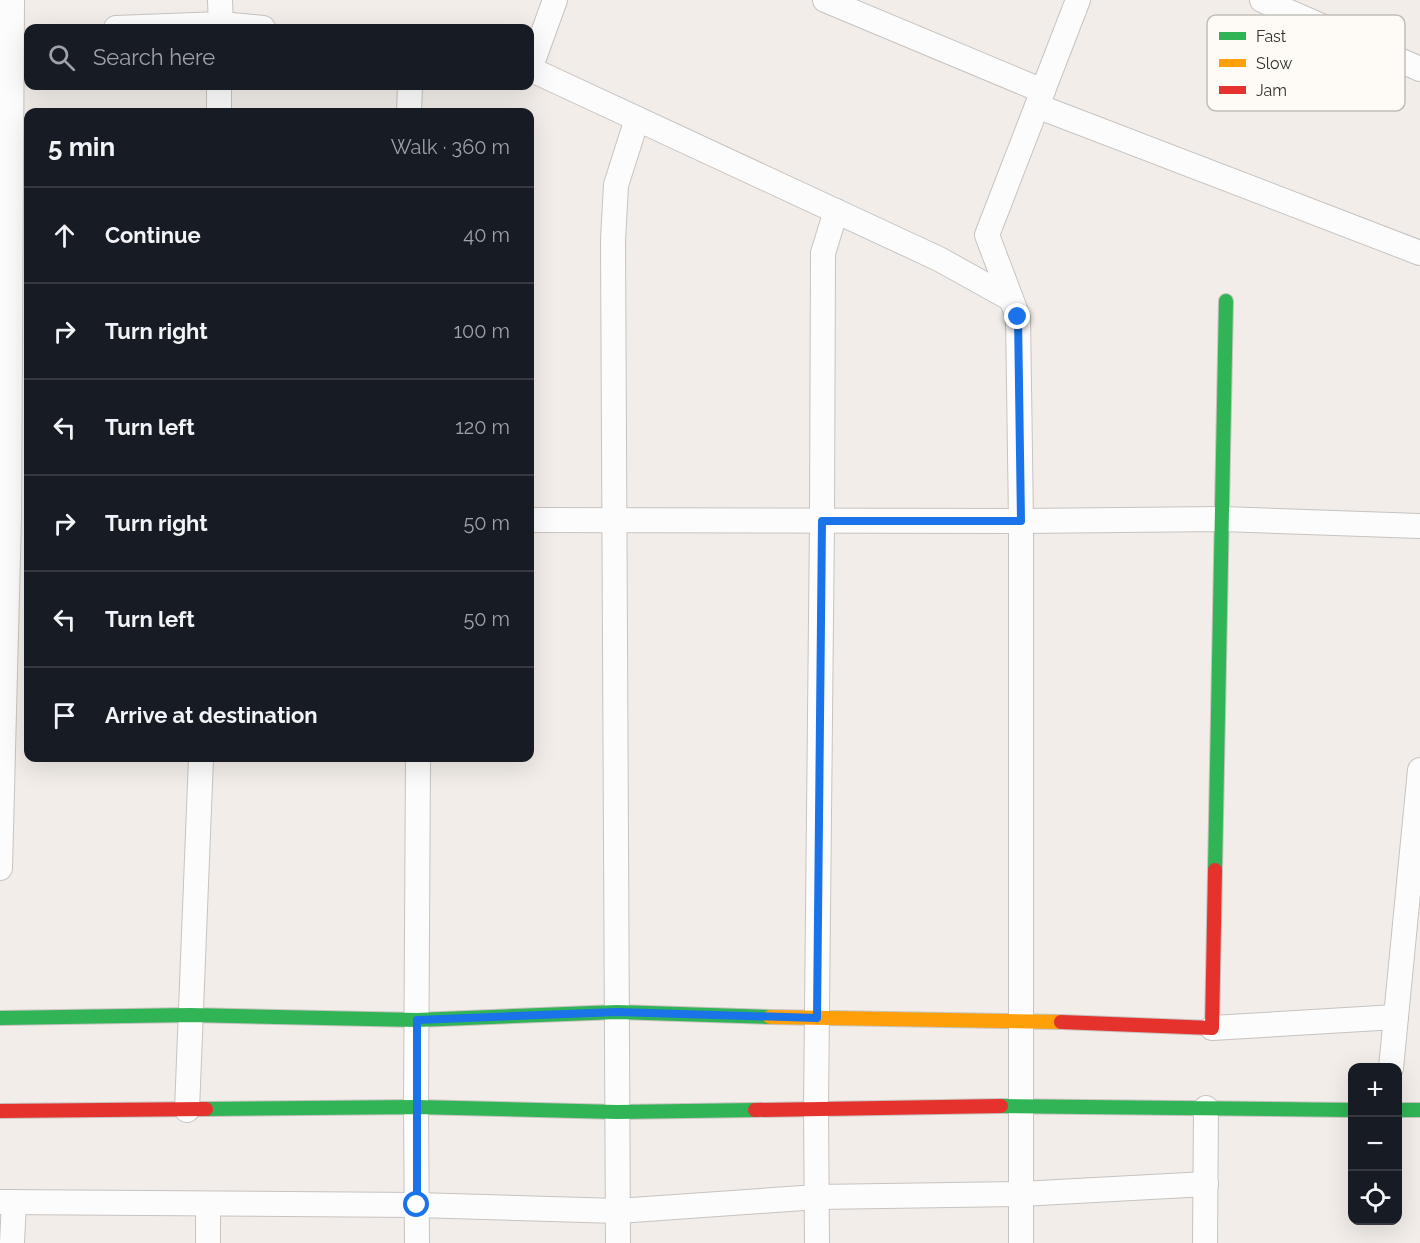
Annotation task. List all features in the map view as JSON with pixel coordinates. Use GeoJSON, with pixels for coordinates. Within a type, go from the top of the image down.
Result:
{"type":"FeatureCollection","features":[{"type":"Feature","properties":{"kind":"street"},"geometry":{"type":"LineString","coordinates":[[0,868],[12,518],[14,33],[12,0]]}},
{"type":"Feature","properties":{"kind":"street"},"geometry":{"type":"LineString","coordinates":[[220,0],[221,24]]}},
{"type":"Feature","properties":{"kind":"street"},"geometry":{"type":"LineString","coordinates":[[534,58],[555,0]]}},
{"type":"Feature","properties":{"kind":"street"},"geometry":{"type":"LineString","coordinates":[[825,0],[1040,99],[1420,253]]}},
{"type":"Feature","properties":{"kind":"street"},"geometry":{"type":"LineString","coordinates":[[1022,1243],[1021,521],[1018,317],[987,235],[1078,0]]}},
{"type":"Feature","properties":{"kind":"street"},"geometry":{"type":"LineString","coordinates":[[1262,0],[1296,15]]}},
{"type":"Feature","properties":{"kind":"street"},"geometry":{"type":"LineString","coordinates":[[1405,62],[1420,69]]}},
{"type":"Feature","properties":{"kind":"street"},"geometry":{"type":"LineString","coordinates":[[534,71],[939,259],[1011,299]]}},
{"type":"Feature","properties":{"kind":"street"},"geometry":{"type":"LineString","coordinates":[[219,90],[219,108]]}},
{"type":"Feature","properties":{"kind":"street"},"geometry":{"type":"LineString","coordinates":[[409,108],[410,90]]}},
{"type":"Feature","properties":{"kind":"street"},"geometry":{"type":"LineString","coordinates":[[618,1243],[613,240],[616,185],[637,119]]}},
{"type":"Feature","properties":{"kind":"street"},"geometry":{"type":"LineString","coordinates":[[817,1243],[816,1108],[823,254],[836,211]]}},
{"type":"Feature","properties":{"kind":"street"},"geometry":{"type":"LineString","coordinates":[[1212,1028],[1226,301]]}},
{"type":"Feature","properties":{"kind":"street"},"geometry":{"type":"LineString","coordinates":[[534,520],[1222,519],[1420,526]]}},
{"type":"Feature","properties":{"kind":"street"},"geometry":{"type":"LineString","coordinates":[[187,1110],[201,762]]}},
{"type":"Feature","properties":{"kind":"street"},"geometry":{"type":"LineString","coordinates":[[417,1243],[418,762]]}},
{"type":"Feature","properties":{"kind":"street"},"geometry":{"type":"LineString","coordinates":[[1391,1063],[1420,770]]}},
{"type":"Feature","properties":{"kind":"street"},"geometry":{"type":"LineString","coordinates":[[0,1018],[190,1015],[417,1020],[617,1012],[1021,1021],[1212,1028],[1396,1017]]}},
{"type":"Feature","properties":{"kind":"street"},"geometry":{"type":"LineString","coordinates":[[0,1111],[416,1107],[617,1112],[1021,1106],[1348,1110]]}},
{"type":"Feature","properties":{"kind":"street"},"geometry":{"type":"LineString","coordinates":[[1205,1243],[1206,1108]]}},
{"type":"Feature","properties":{"kind":"street"},"geometry":{"type":"LineString","coordinates":[[1402,1110],[1420,1110]]}},
{"type":"Feature","properties":{"kind":"street"},"geometry":{"type":"LineString","coordinates":[[12,1243],[7,1202],[417,1205],[618,1211],[817,1197],[1021,1194],[1206,1185]]}},
{"type":"Feature","properties":{"kind":"street"},"geometry":{"type":"LineString","coordinates":[[208,1204],[208,1243]]}},
{"type":"Feature","properties":{"kind":"traffic: fast"},"geometry":{"type":"LineString","coordinates":[[1215,870],[1226,301]]}},
{"type":"Feature","properties":{"kind":"traffic: fast"},"geometry":{"type":"LineString","coordinates":[[0,1018],[190,1015],[417,1020],[617,1012],[770,1017]]}},
{"type":"Feature","properties":{"kind":"traffic: fast"},"geometry":{"type":"LineString","coordinates":[[1001,1106],[1348,1110]]}},
{"type":"Feature","properties":{"kind":"traffic: fast"},"geometry":{"type":"LineString","coordinates":[[206,1109],[416,1107],[617,1112],[755,1110]]}},
{"type":"Feature","properties":{"kind":"traffic: fast"},"geometry":{"type":"LineString","coordinates":[[1402,1110],[1420,1110]]}},
{"type":"Feature","properties":{"kind":"traffic: slow"},"geometry":{"type":"LineString","coordinates":[[770,1017],[1061,1022]]}},
{"type":"Feature","properties":{"kind":"traffic: jam"},"geometry":{"type":"LineString","coordinates":[[1061,1022],[1212,1028],[1215,870]]}},
{"type":"Feature","properties":{"kind":"traffic: jam"},"geometry":{"type":"LineString","coordinates":[[755,1110],[1001,1106]]}},
{"type":"Feature","properties":{"kind":"traffic: jam"},"geometry":{"type":"LineString","coordinates":[[0,1111],[206,1109]]}},
{"type":"Feature","properties":{"kind":"route"},"geometry":{"type":"LineString","coordinates":[[417,1205],[417,1020],[617,1012],[817,1018],[822,521],[1021,521],[1018,317]]}}]}
